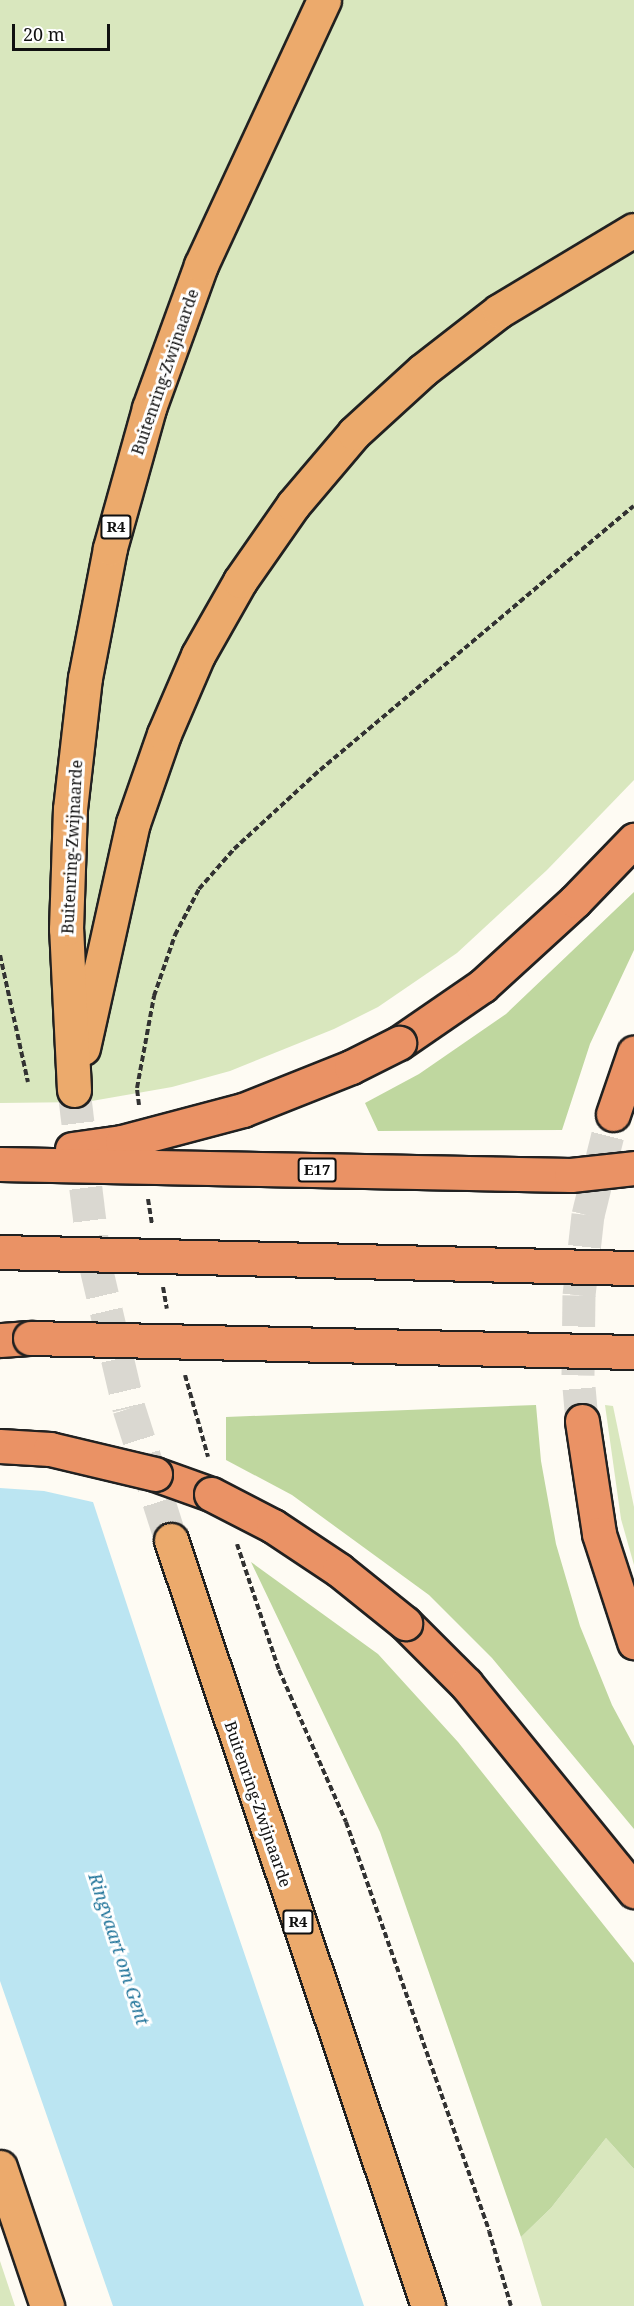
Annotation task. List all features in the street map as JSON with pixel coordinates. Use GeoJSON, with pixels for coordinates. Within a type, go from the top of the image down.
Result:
{"type":"FeatureCollection","features":[{"type":"Feature","properties":{"kind":"highway","name":"Buitenring-Zwijnaarde"},"geometry":{"type":"LineString","coordinates":[[324,0],[201,265],[149,408],[110,548],[85,678],[70,809],[66,929],[74,1090],[133,823],[164,734],[198,655],[240,581],[293,505],[354,434],[423,370],[499,311],[634,230]]}},
{"type":"Feature","properties":{"kind":"highway"},"geometry":{"type":"LineString","coordinates":[[0,1157],[122,1142],[243,1110],[351,1067],[399,1043],[482,986],[575,901],[634,840]]}},
{"type":"Feature","properties":{"kind":"highway"},"geometry":{"type":"LineString","coordinates":[[613,1114],[634,1053]]}},
{"type":"Feature","properties":{"kind":"highway","name":"E17"},"geometry":{"type":"LineString","coordinates":[[0,1164],[571,1175],[634,1168]]}},
{"type":"Feature","properties":{"kind":"highway"},"geometry":{"type":"LineString","coordinates":[[0,1252],[634,1268]]}},
{"type":"Feature","properties":{"kind":"highway"},"geometry":{"type":"LineString","coordinates":[[10,1338],[634,1352]]}},
{"type":"Feature","properties":{"kind":"highway"},"geometry":{"type":"LineString","coordinates":[[582,1422],[599,1534],[634,1642]]}},
{"type":"Feature","properties":{"kind":"highway"},"geometry":{"type":"LineString","coordinates":[[0,1446],[50,1449],[154,1474],[211,1494],[273,1526],[339,1570],[405,1623],[466,1684],[633,1889]]}},
{"type":"Feature","properties":{"kind":"highway","name":"Buitenring-Zwijnaarde"},"geometry":{"type":"LineString","coordinates":[[171,1540],[428,2306]]}},
{"type":"Feature","properties":{"kind":"highway"},"geometry":{"type":"LineString","coordinates":[[0,2167],[46,2306]]}},
{"type":"Feature","properties":{"kind":"path"},"geometry":{"type":"LineString","coordinates":[[0,955],[28,1082]]}},
{"type":"Feature","properties":{"kind":"green space"},"geometry":{"type":"Polygon","coordinates":[[[0,0],[634,0],[634,780],[547,870],[457,953],[378,1007],[334,1029],[230,1071],[172,1087],[86,1102],[0,1103],[0,0]]]}},
{"type":"Feature","properties":{"kind":"green space"},"geometry":{"type":"Polygon","coordinates":[[[634,892],[634,950],[590,1044],[562,1130],[378,1131],[365,1103],[419,1074],[506,1014],[634,892]]]}},
{"type":"Feature","properties":{"kind":"green space"},"geometry":{"type":"Polygon","coordinates":[[[536,1405],[541,1461],[556,1544],[580,1626],[612,1705],[634,1746],[634,1829],[492,1658],[429,1595],[292,1495],[226,1460],[226,1417],[536,1405]]]}},
{"type":"Feature","properties":{"kind":"green space"},"geometry":{"type":"Polygon","coordinates":[[[605,1405],[613,1406],[634,1507],[634,1565],[621,1519],[605,1405]]]}},
{"type":"Feature","properties":{"kind":"green space"},"geometry":{"type":"Polygon","coordinates":[[[251,1562],[378,1654],[458,1742],[634,1963],[634,2169],[606,2138],[551,2208],[521,2237],[380,1832],[251,1562]]]}},
{"type":"Feature","properties":{"kind":"green space"},"geometry":{"type":"Polygon","coordinates":[[[606,2138],[634,2169],[634,2306],[542,2306],[521,2237],[551,2208],[606,2138]]]}},
{"type":"Feature","properties":{"kind":"green space"},"geometry":{"type":"Polygon","coordinates":[[[0,2261],[15,2306],[0,2306],[0,2261]]]}},
{"type":"Feature","properties":{"kind":"water","name":"Ringvaart om Gent"},"geometry":{"type":"Polygon","coordinates":[[[0,1220],[160,1705],[364,2306],[113,2306],[0,1981],[0,1220]]]}},
{"type":"Feature","properties":{"kind":"pier"},"geometry":{"type":"Polygon","coordinates":[[[0,1217],[3,1219],[97,1503],[44,1491],[0,1488],[0,1217]]]}},
{"type":"Feature","properties":{"kind":"tunnel"},"geometry":{"type":"LineString","coordinates":[[74,1090],[95,1263],[129,1408],[171,1540]]}},
{"type":"Feature","properties":{"kind":"tunnel"},"geometry":{"type":"LineString","coordinates":[[582,1421],[578,1375],[579,1295],[588,1215],[613,1114]]}}]}
